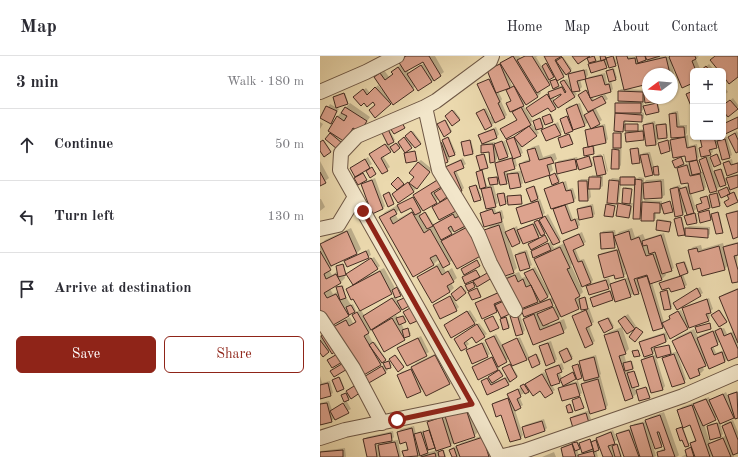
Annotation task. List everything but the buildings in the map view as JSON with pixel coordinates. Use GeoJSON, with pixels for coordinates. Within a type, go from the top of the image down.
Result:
{"type":"FeatureCollection","features":[{"type":"Feature","properties":{"kind":"street"},"geometry":{"type":"LineString","coordinates":[[320,92],[366,72],[397,56]]}},
{"type":"Feature","properties":{"kind":"street"},"geometry":{"type":"LineString","coordinates":[[492,56],[490,61],[436,101],[357,136],[341,153],[340,170],[472,404],[499,457],[524,451],[683,396],[738,372]]}},
{"type":"Feature","properties":{"kind":"street"},"geometry":{"type":"LineString","coordinates":[[425,107],[439,170],[478,234],[490,263],[515,310]]}},
{"type":"Feature","properties":{"kind":"street"},"geometry":{"type":"LineString","coordinates":[[320,229],[338,225],[355,198]]}},
{"type":"Feature","properties":{"kind":"street"},"geometry":{"type":"LineString","coordinates":[[320,318],[353,368],[382,423]]}},
{"type":"Feature","properties":{"kind":"street"},"geometry":{"type":"LineString","coordinates":[[320,438],[345,430],[472,404]]}},
{"type":"Feature","properties":{"kind":"route"},"geometry":{"type":"LineString","coordinates":[[363,211],[472,404],[397,420]]}}]}
